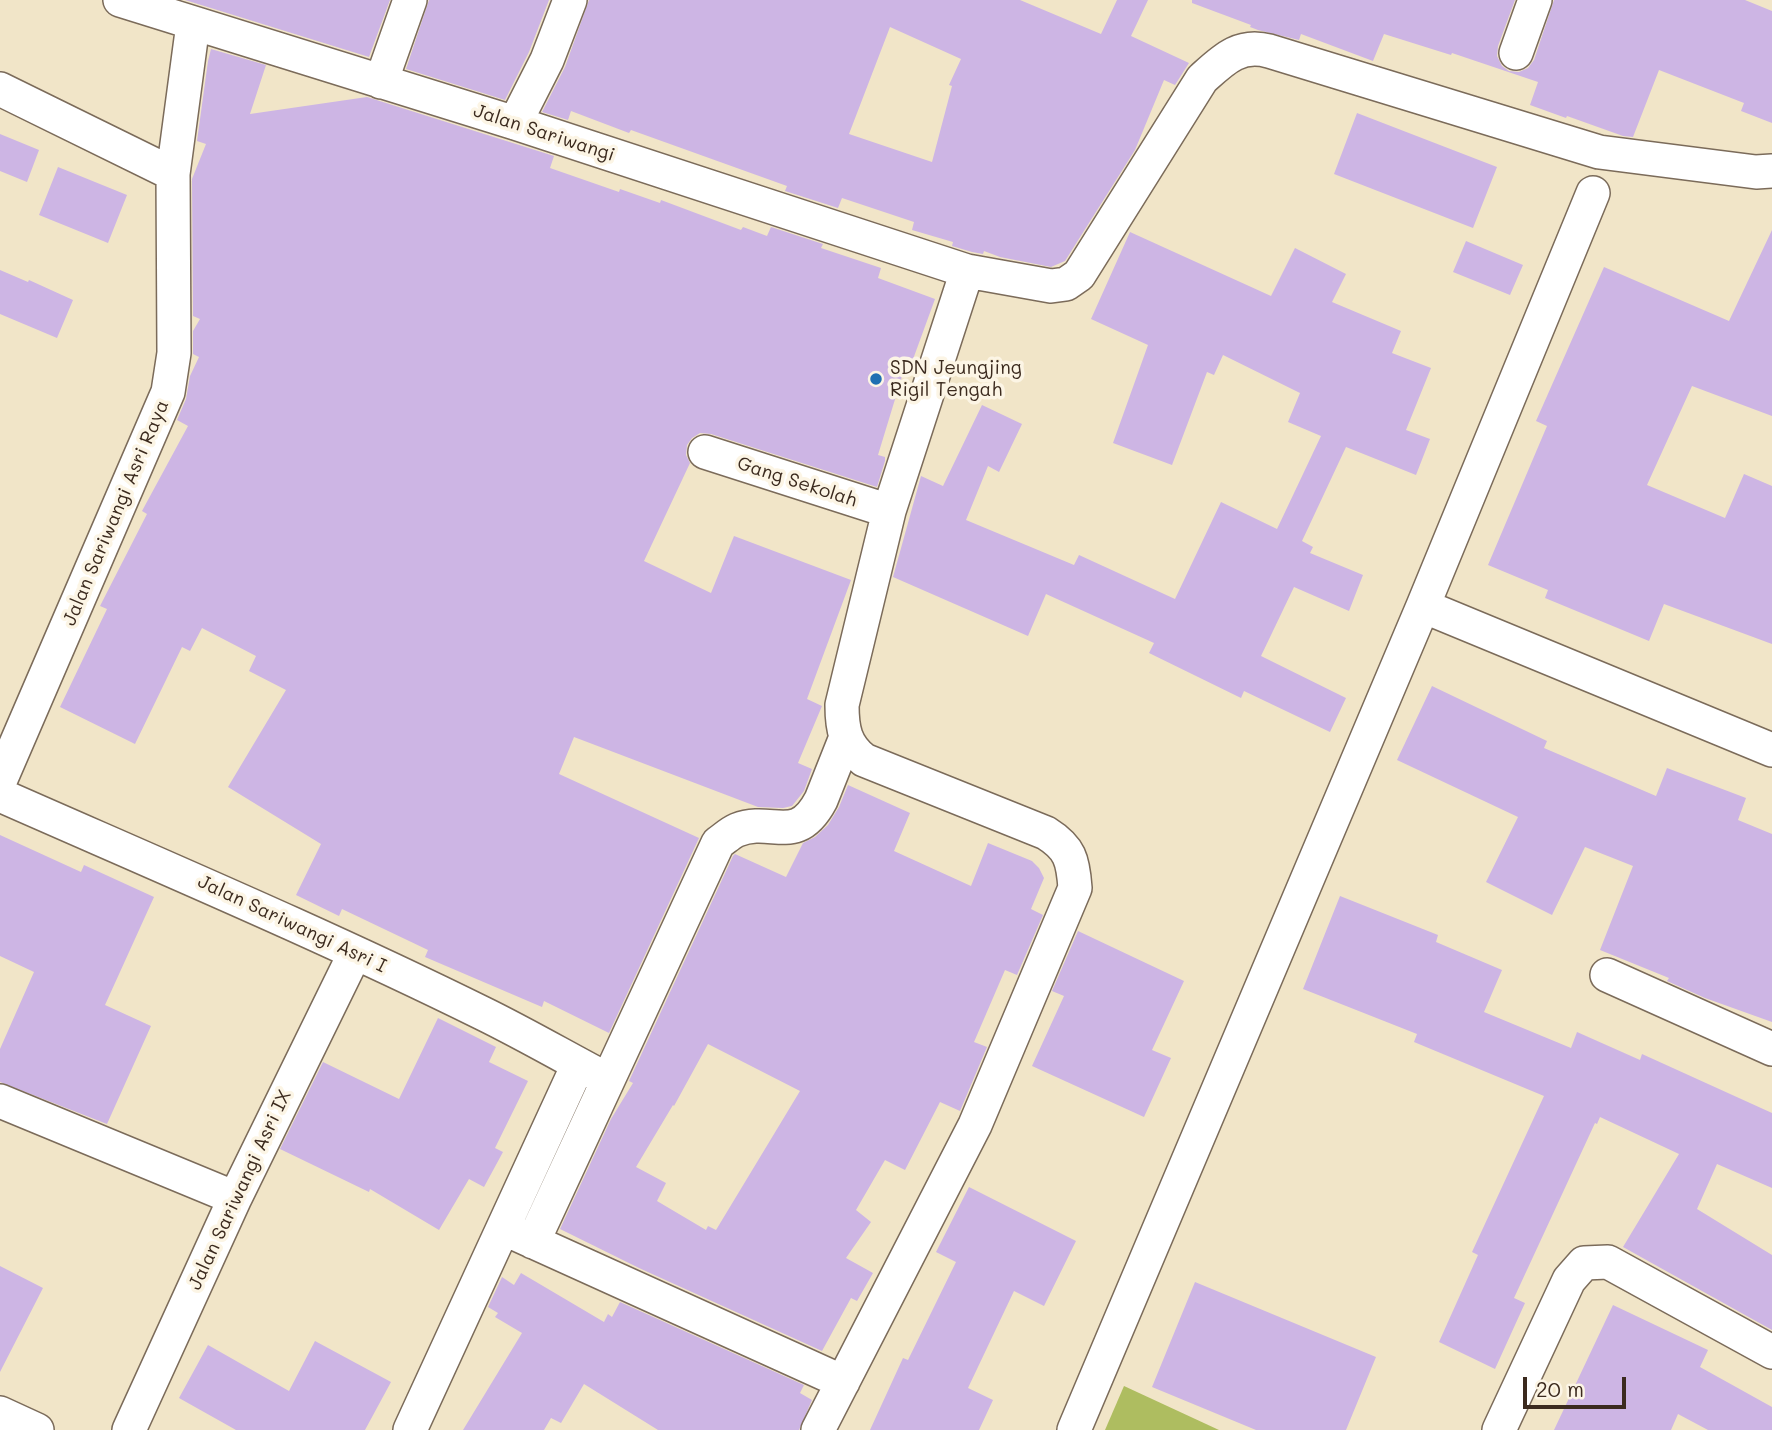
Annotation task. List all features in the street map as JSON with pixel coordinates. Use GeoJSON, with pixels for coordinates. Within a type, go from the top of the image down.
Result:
{"type":"FeatureCollection","features":[{"type":"Feature","properties":{"kind":"street","name":"Jalan Sariwangi"},"geometry":{"type":"LineString","coordinates":[[120,0],[515,123],[967,271],[1051,286],[1066,284],[1079,275],[1202,79],[1230,53],[1249,48],[1269,51],[1599,152],[1756,172],[1772,171]]}},
{"type":"Feature","properties":{"kind":"street"},"geometry":{"type":"LineString","coordinates":[[381,82],[410,0]]}},
{"type":"Feature","properties":{"kind":"street"},"geometry":{"type":"LineString","coordinates":[[515,123],[547,60],[570,0]]}},
{"type":"Feature","properties":{"kind":"street"},"geometry":{"type":"LineString","coordinates":[[1516,52],[1535,0]]}},
{"type":"Feature","properties":{"kind":"street","name":"Jalan Sariwangi Asri Raya"},"geometry":{"type":"LineString","coordinates":[[3,765],[168,392],[174,353],[173,174],[193,24]]}},
{"type":"Feature","properties":{"kind":"street"},"geometry":{"type":"LineString","coordinates":[[0,89],[173,174]]}},
{"type":"Feature","properties":{"kind":"street"},"geometry":{"type":"LineString","coordinates":[[1074,1430],[1423,606],[1593,193]]}},
{"type":"Feature","properties":{"kind":"street"},"geometry":{"type":"LineString","coordinates":[[818,1430],[975,1125],[1075,888],[1074,871],[1061,842],[1046,833],[864,760],[852,751],[842,723],[842,705],[889,511],[967,271]]}},
{"type":"Feature","properties":{"kind":"street","name":"Gang Sekolah"},"geometry":{"type":"LineString","coordinates":[[705,452],[889,511]]}},
{"type":"Feature","properties":{"kind":"street"},"geometry":{"type":"LineString","coordinates":[[1423,606],[1772,750]]}},
{"type":"Feature","properties":{"kind":"street"},"geometry":{"type":"LineString","coordinates":[[533,1242],[718,842],[737,830],[764,826],[794,828],[803,823],[821,800],[845,737]]}},
{"type":"Feature","properties":{"kind":"street","name":"Jalan Sariwangi Asri I"},"geometry":{"type":"LineString","coordinates":[[0,795],[202,882],[355,953],[485,1014],[608,1080]]}},
{"type":"Feature","properties":{"kind":"street","name":"Jalan Sariwangi Asri IX"},"geometry":{"type":"LineString","coordinates":[[129,1430],[235,1198],[355,953]]}},
{"type":"Feature","properties":{"kind":"street"},"geometry":{"type":"LineString","coordinates":[[1607,975],[1772,1049]]}},
{"type":"Feature","properties":{"kind":"street"},"geometry":{"type":"LineString","coordinates":[[410,1430],[578,1065]]}},
{"type":"Feature","properties":{"kind":"street"},"geometry":{"type":"LineString","coordinates":[[0,1101],[235,1198]]}},
{"type":"Feature","properties":{"kind":"street"},"geometry":{"type":"LineString","coordinates":[[503,1228],[843,1382]]}},
{"type":"Feature","properties":{"kind":"street"},"geometry":{"type":"LineString","coordinates":[[1499,1430],[1569,1280],[1584,1263],[1608,1262],[1772,1352]]}},
{"type":"Feature","properties":{"kind":"street"},"geometry":{"type":"LineString","coordinates":[[0,1413],[37,1430]]}},
{"type":"Feature","properties":{"kind":"green space"},"geometry":{"type":"Polygon","coordinates":[[[1124,1386],[1219,1430],[1105,1430],[1124,1386]]]}},
{"type":"Feature","properties":{"kind":"building"},"geometry":{"type":"Polygon","coordinates":[[[185,0],[390,0],[369,57],[185,0]]]}},
{"type":"Feature","properties":{"kind":"building"},"geometry":{"type":"Polygon","coordinates":[[[429,0],[549,0],[529,52],[505,100],[406,69],[429,0]]]}},
{"type":"Feature","properties":{"kind":"building"},"geometry":{"type":"Polygon","coordinates":[[[589,0],[1020,0],[1101,34],[1117,0],[1148,0],[1131,36],[1189,63],[1175,85],[1164,80],[1135,150],[1065,261],[1051,267],[952,246],[953,242],[912,230],[914,222],[842,198],[838,208],[785,191],[787,186],[571,111],[568,120],[542,112],[565,67],[589,0]],[[890,27],[849,134],[932,162],[952,86],[949,85],[961,59],[890,27]]]}},
{"type":"Feature","properties":{"kind":"building"},"geometry":{"type":"Polygon","coordinates":[[[1192,0],[1515,0],[1498,46],[1497,56],[1502,66],[1509,71],[1519,72],[1528,68],[1534,60],[1554,0],[1745,0],[1772,11],[1772,123],[1741,111],[1744,103],[1659,70],[1633,137],[1623,136],[1530,105],[1538,82],[1452,53],[1451,55],[1384,34],[1373,61],[1301,34],[1299,40],[1258,30],[1192,3],[1192,0]]]}},
{"type":"Feature","properties":{"kind":"building"},"geometry":{"type":"Polygon","coordinates":[[[211,49],[266,65],[250,114],[367,97],[554,156],[550,168],[619,192],[620,189],[660,203],[661,200],[741,230],[743,227],[767,236],[771,227],[823,244],[821,248],[881,268],[878,278],[935,299],[912,362],[907,360],[878,455],[885,457],[885,461],[877,487],[711,434],[700,433],[687,445],[686,455],[690,463],[644,561],[711,593],[734,536],[851,580],[807,699],[822,706],[798,763],[812,769],[804,791],[792,806],[758,807],[574,737],[559,774],[699,838],[609,1033],[544,1001],[542,1007],[425,957],[428,950],[342,909],[339,916],[296,895],[321,844],[228,787],[286,690],[249,671],[256,656],[202,628],[190,651],[182,647],[135,744],[60,707],[107,609],[100,606],[147,514],[142,511],[188,426],[177,420],[186,399],[190,376],[199,357],[193,354],[193,331],[200,319],[193,316],[192,179],[206,144],[197,141],[211,49]]]}},
{"type":"Feature","properties":{"kind":"building"},"geometry":{"type":"Polygon","coordinates":[[[1357,113],[1497,167],[1473,228],[1334,174],[1357,113]]]}},
{"type":"Feature","properties":{"kind":"building"},"geometry":{"type":"Polygon","coordinates":[[[0,134],[39,150],[27,182],[0,171],[0,134]]]}},
{"type":"Feature","properties":{"kind":"building"},"geometry":{"type":"Polygon","coordinates":[[[58,167],[127,195],[108,243],[39,215],[58,167]]]}},
{"type":"Feature","properties":{"kind":"building"},"geometry":{"type":"Polygon","coordinates":[[[1772,230],[1772,416],[1692,386],[1647,485],[1725,518],[1744,474],[1772,486],[1772,644],[1664,604],[1649,641],[1545,598],[1548,590],[1488,565],[1547,426],[1536,421],[1604,267],[1729,321],[1772,230]]]}},
{"type":"Feature","properties":{"kind":"building"},"geometry":{"type":"Polygon","coordinates":[[[1130,232],[1271,296],[1295,248],[1346,274],[1332,302],[1401,331],[1392,353],[1431,368],[1406,430],[1430,439],[1416,475],[1346,447],[1302,541],[1313,547],[1310,553],[1363,575],[1349,611],[1294,587],[1261,656],[1346,698],[1330,732],[1244,691],[1241,698],[1149,653],[1154,643],[1046,594],[1028,636],[893,577],[921,476],[943,486],[982,405],[1022,424],[999,472],[988,466],[966,520],[1074,565],[1079,555],[1175,599],[1221,502],[1277,529],[1321,436],[1288,422],[1300,393],[1223,355],[1214,375],[1207,372],[1172,465],[1113,443],[1148,345],[1091,319],[1130,232]]]}},
{"type":"Feature","properties":{"kind":"building"},"geometry":{"type":"Polygon","coordinates":[[[1466,241],[1523,265],[1510,295],[1453,272],[1466,241]]]}},
{"type":"Feature","properties":{"kind":"building"},"geometry":{"type":"Polygon","coordinates":[[[0,270],[73,300],[57,338],[0,314],[0,270]]]}},
{"type":"Feature","properties":{"kind":"building"},"geometry":{"type":"Polygon","coordinates":[[[1432,686],[1547,741],[1544,748],[1656,796],[1667,768],[1746,798],[1738,820],[1772,834],[1772,1022],[1705,998],[1667,981],[1669,978],[1600,950],[1633,866],[1585,847],[1552,915],[1486,882],[1518,817],[1397,760],[1432,686]]]}},
{"type":"Feature","properties":{"kind":"building"},"geometry":{"type":"Polygon","coordinates":[[[848,785],[910,813],[894,851],[971,886],[988,843],[1032,861],[1044,878],[1031,909],[1043,915],[1017,975],[1005,970],[974,1042],[987,1047],[960,1111],[940,1102],[905,1170],[885,1160],[856,1210],[871,1222],[846,1258],[873,1273],[857,1301],[851,1298],[822,1351],[560,1229],[611,1119],[633,1083],[629,1081],[733,856],[735,854],[786,877],[803,843],[815,837],[828,825],[848,785]],[[708,1044],[636,1167],[666,1183],[657,1201],[706,1230],[708,1226],[716,1230],[800,1091],[708,1044]]]}},
{"type":"Feature","properties":{"kind":"building"},"geometry":{"type":"Polygon","coordinates":[[[0,835],[81,872],[84,865],[154,897],[105,1005],[151,1026],[107,1124],[0,1082],[0,1049],[34,972],[0,956],[0,835]]]}},
{"type":"Feature","properties":{"kind":"building"},"geometry":{"type":"Polygon","coordinates":[[[1340,896],[1438,935],[1436,942],[1502,970],[1484,1012],[1571,1048],[1577,1032],[1640,1060],[1642,1054],[1772,1113],[1772,1188],[1717,1164],[1697,1209],[1772,1255],[1772,1330],[1623,1247],[1679,1154],[1600,1117],[1514,1298],[1525,1303],[1495,1369],[1439,1342],[1478,1255],[1472,1252],[1544,1096],[1414,1042],[1417,1034],[1303,989],[1340,896]]]}},
{"type":"Feature","properties":{"kind":"building"},"geometry":{"type":"Polygon","coordinates":[[[1078,931],[1184,981],[1152,1050],[1171,1058],[1144,1117],[1032,1066],[1064,996],[1052,991],[1078,931]]]}},
{"type":"Feature","properties":{"kind":"building"},"geometry":{"type":"Polygon","coordinates":[[[438,1018],[496,1047],[489,1062],[528,1081],[495,1148],[503,1152],[484,1187],[469,1179],[439,1230],[370,1189],[369,1192],[280,1149],[323,1062],[399,1099],[438,1018]]]}},
{"type":"Feature","properties":{"kind":"building"},"geometry":{"type":"Polygon","coordinates":[[[969,1187],[1076,1241],[1044,1306],[1014,1291],[968,1388],[993,1400],[979,1430],[870,1430],[903,1358],[908,1360],[956,1262],[936,1252],[969,1187]]]}},
{"type":"Feature","properties":{"kind":"building"},"geometry":{"type":"Polygon","coordinates":[[[0,1266],[43,1288],[0,1372],[0,1266]]]}},
{"type":"Feature","properties":{"kind":"building"},"geometry":{"type":"Polygon","coordinates":[[[521,1273],[604,1322],[608,1314],[612,1317],[620,1302],[804,1385],[800,1393],[812,1400],[799,1430],[658,1430],[584,1384],[561,1423],[551,1418],[544,1430],[463,1430],[522,1333],[495,1317],[498,1313],[488,1307],[502,1277],[514,1285],[521,1273]]]}},
{"type":"Feature","properties":{"kind":"building"},"geometry":{"type":"Polygon","coordinates":[[[1195,1282],[1376,1357],[1346,1430],[1256,1430],[1152,1387],[1195,1282]]]}},
{"type":"Feature","properties":{"kind":"building"},"geometry":{"type":"Polygon","coordinates":[[[1613,1305],[1708,1350],[1700,1367],[1772,1407],[1772,1430],[1708,1430],[1678,1414],[1671,1430],[1554,1430],[1613,1305]]]}},
{"type":"Feature","properties":{"kind":"building"},"geometry":{"type":"Polygon","coordinates":[[[315,1341],[391,1382],[365,1430],[236,1430],[179,1398],[208,1345],[289,1391],[315,1341]]]}},
{"type":"Feature","properties":{"kind":"place","name":"SDN Jeungjing Rigil Tengah"},"geometry":{"type":"Point","coordinates":[876,379]}}]}
